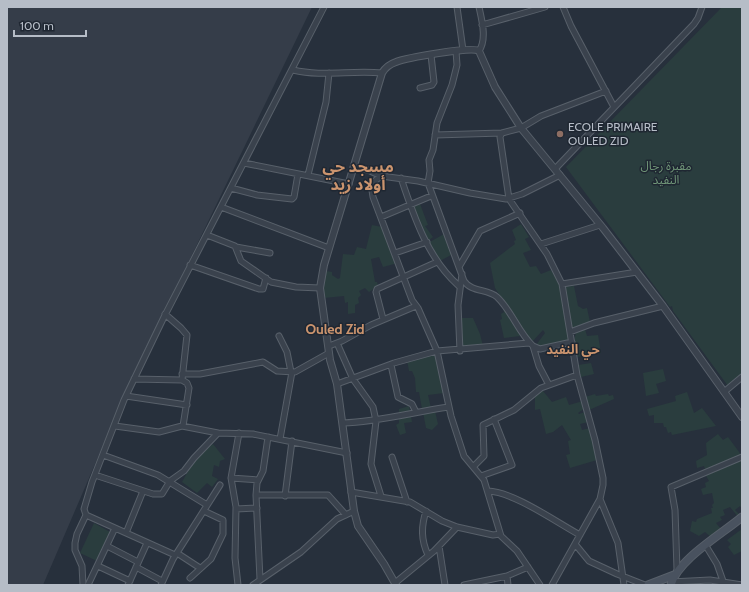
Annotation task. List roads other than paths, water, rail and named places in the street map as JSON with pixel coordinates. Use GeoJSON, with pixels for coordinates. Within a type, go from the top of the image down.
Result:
{"type":"FeatureCollection","features":[{"type":"Feature","properties":{"kind":"main road"},"geometry":{"type":"LineString","coordinates":[[651,585],[673,578],[706,546],[742,517]]}},
{"type":"Feature","properties":{"kind":"street"},"geometry":{"type":"LineString","coordinates":[[83,585],[82,566],[75,550],[77,534],[86,515],[84,509],[95,475],[126,396],[165,314],[293,70],[324,7]]}},
{"type":"Feature","properties":{"kind":"street"},"geometry":{"type":"LineString","coordinates":[[457,7],[463,50]]}},
{"type":"Feature","properties":{"kind":"street"},"geometry":{"type":"LineString","coordinates":[[479,7],[483,44],[479,51]]}},
{"type":"Feature","properties":{"kind":"street"},"geometry":{"type":"LineString","coordinates":[[482,25],[545,7]]}},
{"type":"Feature","properties":{"kind":"street"},"geometry":{"type":"LineString","coordinates":[[563,7],[571,26],[614,107]]}},
{"type":"Feature","properties":{"kind":"street"},"geometry":{"type":"LineString","coordinates":[[555,169],[694,24],[701,9],[705,7]]}},
{"type":"Feature","properties":{"kind":"street"},"geometry":{"type":"LineString","coordinates":[[457,527],[395,584],[384,564],[358,526],[351,492],[337,384],[329,349],[320,288],[329,248],[382,73],[388,66],[401,60],[463,50],[475,49],[479,51],[495,87],[521,128],[600,225],[663,306],[742,417]]}},
{"type":"Feature","properties":{"kind":"street"},"geometry":{"type":"LineString","coordinates":[[456,51],[458,65],[448,96],[438,118],[433,150],[429,160],[430,171],[428,183],[459,267],[469,286],[488,291],[497,298],[531,345],[539,366],[549,385]]}},
{"type":"Feature","properties":{"kind":"street"},"geometry":{"type":"LineString","coordinates":[[420,88],[432,85],[434,82],[431,55]]}},
{"type":"Feature","properties":{"kind":"street"},"geometry":{"type":"LineString","coordinates":[[293,70],[304,73],[329,74],[362,71],[382,73]]}},
{"type":"Feature","properties":{"kind":"street"},"geometry":{"type":"LineString","coordinates":[[308,175],[326,102],[329,74]]}},
{"type":"Feature","properties":{"kind":"street"},"geometry":{"type":"LineString","coordinates":[[435,135],[502,133],[521,128],[541,116],[606,91]]}},
{"type":"Feature","properties":{"kind":"street"},"geometry":{"type":"LineString","coordinates":[[502,133],[500,143],[509,199],[520,213],[554,266],[562,284],[577,375],[594,435],[604,485],[600,499],[552,585]]}},
{"type":"Feature","properties":{"kind":"street"},"geometry":{"type":"LineString","coordinates":[[244,163],[349,184]]}},
{"type":"Feature","properties":{"kind":"street"},"geometry":{"type":"LineString","coordinates":[[354,167],[368,170],[381,176],[401,178],[470,193],[509,199],[560,175]]}},
{"type":"Feature","properties":{"kind":"street"},"geometry":{"type":"LineString","coordinates":[[231,188],[257,195],[292,199],[294,197],[298,174]]}},
{"type":"Feature","properties":{"kind":"street"},"geometry":{"type":"LineString","coordinates":[[381,176],[370,186],[412,300],[437,352],[449,407],[464,456],[482,476],[488,490],[500,534],[517,552],[540,585]]}},
{"type":"Feature","properties":{"kind":"street"},"geometry":{"type":"LineString","coordinates":[[401,178],[410,205],[437,262],[459,286]]}},
{"type":"Feature","properties":{"kind":"street"},"geometry":{"type":"LineString","coordinates":[[381,217],[432,196]]}},
{"type":"Feature","properties":{"kind":"street"},"geometry":{"type":"LineString","coordinates":[[221,207],[329,248]]}},
{"type":"Feature","properties":{"kind":"street"},"geometry":{"type":"LineString","coordinates":[[459,267],[480,231],[520,213]]}},
{"type":"Feature","properties":{"kind":"street"},"geometry":{"type":"LineString","coordinates":[[540,244],[600,225]]}},
{"type":"Feature","properties":{"kind":"street"},"geometry":{"type":"LineString","coordinates":[[207,235],[236,247],[270,253]]}},
{"type":"Feature","properties":{"kind":"street"},"geometry":{"type":"LineString","coordinates":[[395,252],[427,242]]}},
{"type":"Feature","properties":{"kind":"street"},"geometry":{"type":"LineString","coordinates":[[236,247],[241,261],[271,282],[296,287],[320,288]]}},
{"type":"Feature","properties":{"kind":"street"},"geometry":{"type":"LineString","coordinates":[[383,319],[376,290],[437,262]]}},
{"type":"Feature","properties":{"kind":"street"},"geometry":{"type":"LineString","coordinates":[[190,265],[259,289],[263,289],[266,278]]}},
{"type":"Feature","properties":{"kind":"street"},"geometry":{"type":"LineString","coordinates":[[562,284],[636,272]]}},
{"type":"Feature","properties":{"kind":"street"},"geometry":{"type":"LineString","coordinates":[[460,350],[459,286],[462,274]]}},
{"type":"Feature","properties":{"kind":"street"},"geometry":{"type":"LineString","coordinates":[[182,374],[206,373],[263,362],[277,371],[291,372],[300,370],[337,343],[383,319],[416,306]]}},
{"type":"Feature","properties":{"kind":"street"},"geometry":{"type":"LineString","coordinates":[[570,332],[594,323],[663,306]]}},
{"type":"Feature","properties":{"kind":"street"},"geometry":{"type":"LineString","coordinates":[[165,314],[187,335],[182,380]]}},
{"type":"Feature","properties":{"kind":"street"},"geometry":{"type":"LineString","coordinates":[[279,336],[287,352],[291,372],[280,439]]}},
{"type":"Feature","properties":{"kind":"street"},"geometry":{"type":"LineString","coordinates":[[337,384],[391,364],[437,352],[531,345],[540,349],[572,342]]}},
{"type":"Feature","properties":{"kind":"street"},"geometry":{"type":"LineString","coordinates":[[337,343],[353,379],[372,405],[376,421],[371,464],[381,496]]}},
{"type":"Feature","properties":{"kind":"street"},"geometry":{"type":"LineString","coordinates":[[391,364],[398,396],[412,404],[416,412]]}},
{"type":"Feature","properties":{"kind":"street"},"geometry":{"type":"LineString","coordinates":[[474,466],[484,456],[483,426],[514,410],[534,392],[577,375]]}},
{"type":"Feature","properties":{"kind":"street"},"geometry":{"type":"LineString","coordinates":[[724,392],[742,377]]}},
{"type":"Feature","properties":{"kind":"street"},"geometry":{"type":"LineString","coordinates":[[134,379],[182,380],[189,385],[183,426]]}},
{"type":"Feature","properties":{"kind":"street"},"geometry":{"type":"LineString","coordinates":[[126,396],[186,405]]}},
{"type":"Feature","properties":{"kind":"street"},"geometry":{"type":"LineString","coordinates":[[342,423],[376,421],[416,412],[449,407]]}},
{"type":"Feature","properties":{"kind":"street"},"geometry":{"type":"LineString","coordinates":[[482,476],[512,465],[494,419]]}},
{"type":"Feature","properties":{"kind":"street"},"geometry":{"type":"LineString","coordinates":[[115,426],[159,432],[183,426],[218,433],[268,437],[347,453]]}},
{"type":"Feature","properties":{"kind":"street"},"geometry":{"type":"LineString","coordinates":[[95,475],[153,494],[162,494],[170,481],[184,471],[194,458],[218,433]]}},
{"type":"Feature","properties":{"kind":"street"},"geometry":{"type":"LineString","coordinates":[[238,585],[235,558],[236,509],[231,478],[239,434]]}},
{"type":"Feature","properties":{"kind":"street"},"geometry":{"type":"LineString","coordinates":[[260,579],[256,495],[258,480],[263,471],[268,437]]}},
{"type":"Feature","properties":{"kind":"street"},"geometry":{"type":"LineString","coordinates":[[285,496],[292,441]]}},
{"type":"Feature","properties":{"kind":"street"},"geometry":{"type":"LineString","coordinates":[[103,455],[170,481],[205,508],[222,518],[224,531],[211,559],[190,578]]}},
{"type":"Feature","properties":{"kind":"street"},"geometry":{"type":"LineString","coordinates":[[392,457],[407,502]]}},
{"type":"Feature","properties":{"kind":"street"},"geometry":{"type":"LineString","coordinates":[[742,457],[671,487],[675,510],[673,578],[723,581],[742,585]]}},
{"type":"Feature","properties":{"kind":"street"},"geometry":{"type":"LineString","coordinates":[[231,478],[258,480]]}},
{"type":"Feature","properties":{"kind":"street"},"geometry":{"type":"LineString","coordinates":[[107,546],[137,565],[161,583],[176,554],[220,485]]}},
{"type":"Feature","properties":{"kind":"street"},"geometry":{"type":"LineString","coordinates":[[488,490],[522,503],[580,535]]}},
{"type":"Feature","properties":{"kind":"street"},"geometry":{"type":"LineString","coordinates":[[126,533],[143,491]]}},
{"type":"Feature","properties":{"kind":"street"},"geometry":{"type":"LineString","coordinates":[[351,492],[381,496],[407,502],[442,521],[457,527],[490,534],[500,534]]}},
{"type":"Feature","properties":{"kind":"street"},"geometry":{"type":"LineString","coordinates":[[256,495],[328,495],[346,515]]}},
{"type":"Feature","properties":{"kind":"street"},"geometry":{"type":"LineString","coordinates":[[600,499],[618,543],[624,585]]}},
{"type":"Feature","properties":{"kind":"street"},"geometry":{"type":"LineString","coordinates":[[236,509],[257,508]]}},
{"type":"Feature","properties":{"kind":"street"},"geometry":{"type":"LineString","coordinates":[[253,585],[301,552],[338,520],[354,511]]}},
{"type":"Feature","properties":{"kind":"street"},"geometry":{"type":"LineString","coordinates":[[426,511],[422,524],[422,537],[428,555]]}},
{"type":"Feature","properties":{"kind":"street"},"geometry":{"type":"LineString","coordinates":[[86,515],[147,543],[176,554],[200,568]]}},
{"type":"Feature","properties":{"kind":"street"},"geometry":{"type":"LineString","coordinates":[[88,585],[115,528]]}},
{"type":"Feature","properties":{"kind":"street"},"geometry":{"type":"LineString","coordinates":[[98,566],[129,583],[147,543]]}},
{"type":"Feature","properties":{"kind":"street"},"geometry":{"type":"LineString","coordinates":[[576,544],[589,561],[623,577],[651,585]]}},
{"type":"Feature","properties":{"kind":"street"},"geometry":{"type":"LineString","coordinates":[[438,546],[445,585]]}},
{"type":"Feature","properties":{"kind":"street"},"geometry":{"type":"LineString","coordinates":[[706,546],[717,564],[723,581]]}},
{"type":"Feature","properties":{"kind":"street"},"geometry":{"type":"LineString","coordinates":[[464,585],[507,576],[528,567]]}},
{"type":"Feature","properties":{"kind":"street"},"geometry":{"type":"LineString","coordinates":[[507,576],[508,585]]}},
{"type":"Feature","properties":{"kind":"place","name":"ECOLE PRIMAIRE OULED ZID"},"geometry":{"type":"Point","coordinates":[560,134]}},
{"type":"Feature","properties":{"kind":"district","name":"مسجد حي أولاد زيد"},"geometry":{"type":"Point","coordinates":[358,175]}},
{"type":"Feature","properties":{"kind":"district","name":"Ouled Zid"},"geometry":{"type":"Point","coordinates":[335,329]}},
{"type":"Feature","properties":{"kind":"district","name":"حي النفيد"},"geometry":{"type":"Point","coordinates":[573,349]}},
{"type":"Feature","properties":{"kind":"park label","name":"مقبرة رجال النفيد"},"geometry":{"type":"Point","coordinates":[666,173]}}]}
